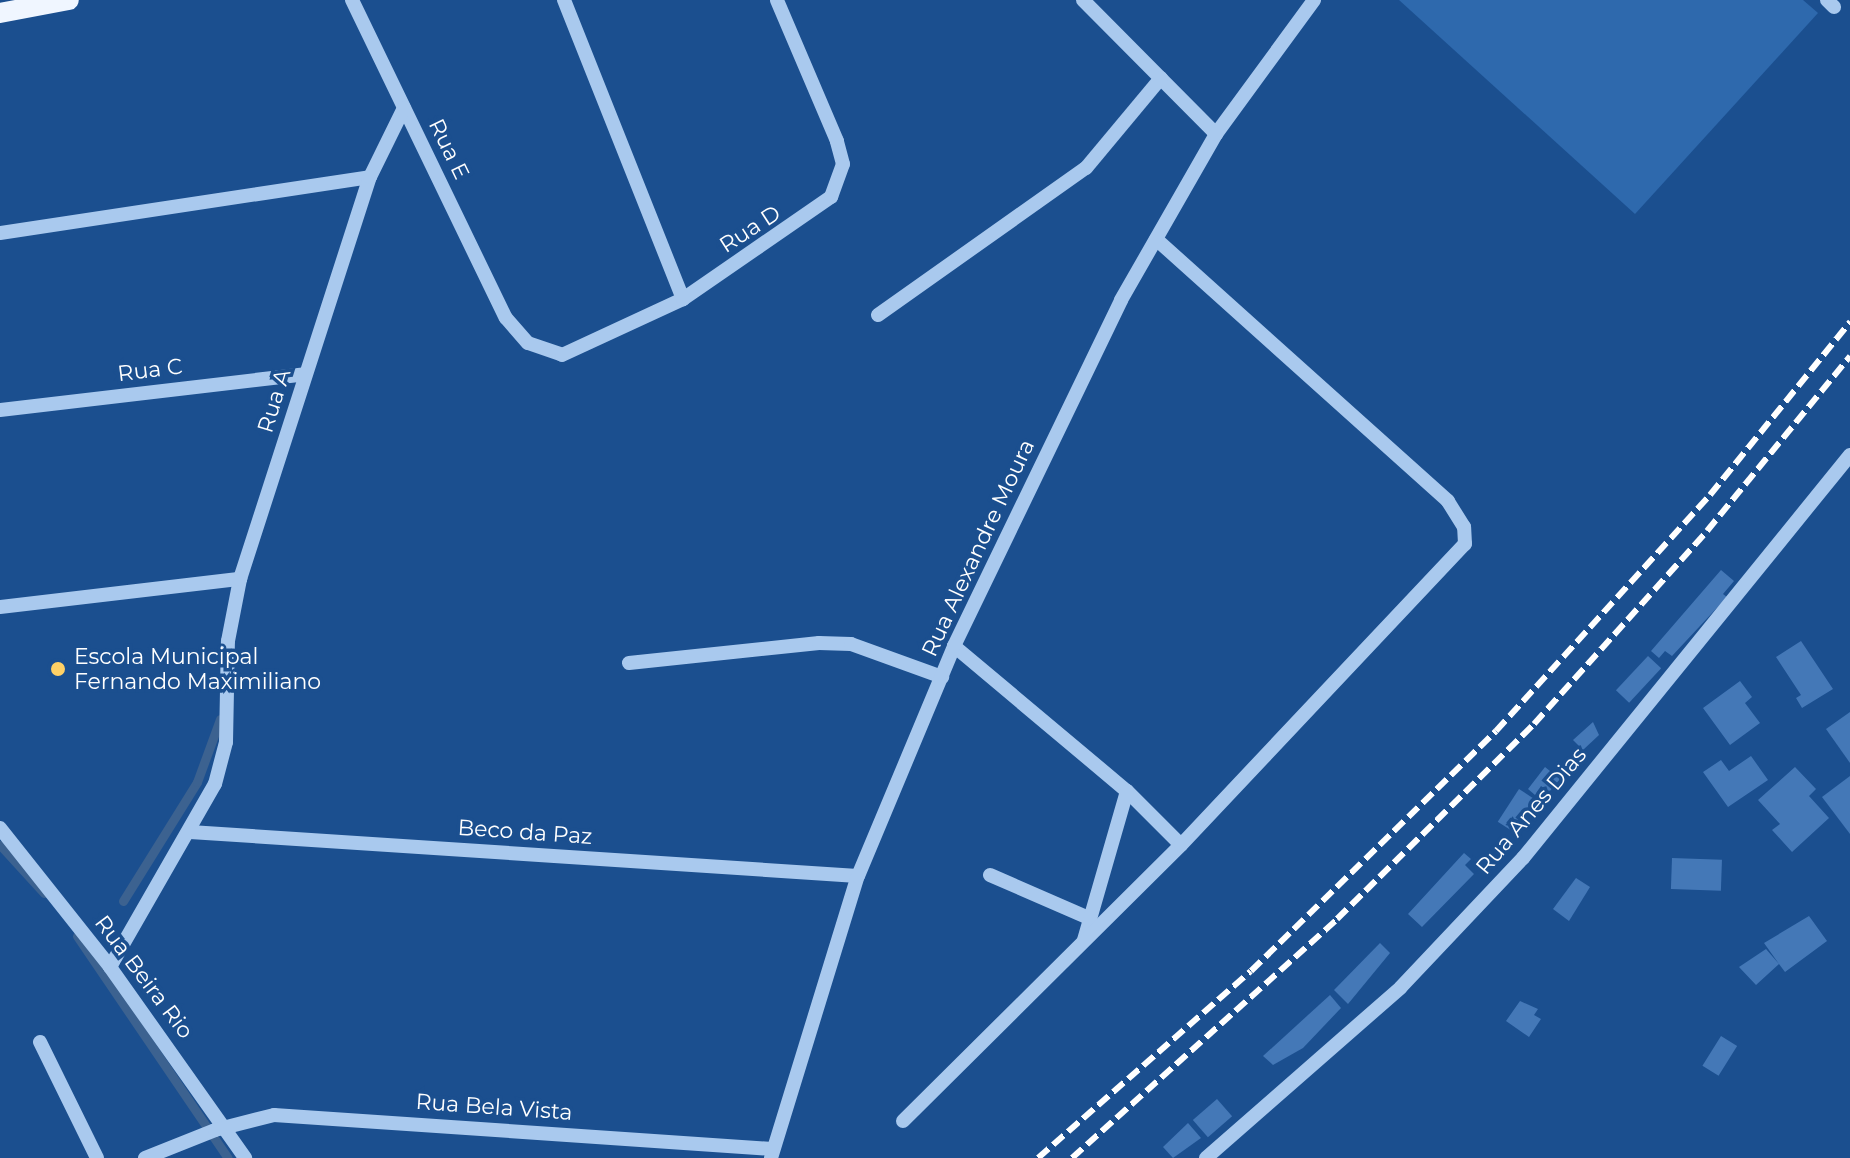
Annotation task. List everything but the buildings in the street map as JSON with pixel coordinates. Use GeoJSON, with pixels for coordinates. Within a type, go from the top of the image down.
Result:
{"type":"FeatureCollection","features":[{"type":"Feature","properties":{"kind":"main road"},"geometry":{"type":"LineString","coordinates":[[0,13],[69,0]]}},
{"type":"Feature","properties":{"kind":"street","name":"Rua E"},"geometry":{"type":"LineString","coordinates":[[352,0],[506,318]]}},
{"type":"Feature","properties":{"kind":"street"},"geometry":{"type":"LineString","coordinates":[[564,0],[683,299]]}},
{"type":"Feature","properties":{"kind":"street","name":"Rua D"},"geometry":{"type":"LineString","coordinates":[[506,318],[528,343],[562,355],[683,299],[815,213],[840,181],[843,164],[837,141],[777,0]]}},
{"type":"Feature","properties":{"kind":"street"},"geometry":{"type":"LineString","coordinates":[[1083,0],[1216,134]]}},
{"type":"Feature","properties":{"kind":"street","name":"Rua Alexandre Moura"},"geometry":{"type":"LineString","coordinates":[[772,1153],[858,876],[954,646],[1121,300],[1216,134],[1314,0]]}},
{"type":"Feature","properties":{"kind":"street"},"geometry":{"type":"LineString","coordinates":[[878,315],[1086,168],[1161,78]]}},
{"type":"Feature","properties":{"kind":"street","name":"Rua A"},"geometry":{"type":"LineString","coordinates":[[110,967],[215,784],[226,742],[228,641],[240,579],[370,177],[404,108]]}},
{"type":"Feature","properties":{"kind":"street"},"geometry":{"type":"LineString","coordinates":[[0,233],[370,177]]}},
{"type":"Feature","properties":{"kind":"street"},"geometry":{"type":"LineString","coordinates":[[903,1121],[1181,845],[1456,556],[1466,537],[1448,501],[1156,239]]}},
{"type":"Feature","properties":{"kind":"street","name":"Rua C"},"geometry":{"type":"LineString","coordinates":[[0,410],[305,374]]}},
{"type":"Feature","properties":{"kind":"street","name":"Rua Anes Dias"},"geometry":{"type":"LineString","coordinates":[[1206,1158],[1401,987],[1523,858],[1850,455]]}},
{"type":"Feature","properties":{"kind":"street"},"geometry":{"type":"LineString","coordinates":[[0,607],[240,579]]}},
{"type":"Feature","properties":{"kind":"street"},"geometry":{"type":"LineString","coordinates":[[629,663],[819,643],[880,652],[942,677]]}},
{"type":"Feature","properties":{"kind":"street"},"geometry":{"type":"LineString","coordinates":[[954,646],[1127,791],[1181,845]]}},
{"type":"Feature","properties":{"kind":"street"},"geometry":{"type":"LineString","coordinates":[[1084,940],[1127,791]]}},
{"type":"Feature","properties":{"kind":"street","name":"Rua Beira Rio"},"geometry":{"type":"LineString","coordinates":[[0,828],[110,967],[245,1158]]}},
{"type":"Feature","properties":{"kind":"street","name":"Beco da Paz"},"geometry":{"type":"LineString","coordinates":[[190,832],[858,876]]}},
{"type":"Feature","properties":{"kind":"street"},"geometry":{"type":"LineString","coordinates":[[990,875],[1089,918]]}},
{"type":"Feature","properties":{"kind":"street"},"geometry":{"type":"LineString","coordinates":[[40,1042],[97,1158]]}},
{"type":"Feature","properties":{"kind":"street","name":"Rua Bela Vista"},"geometry":{"type":"LineString","coordinates":[[145,1158],[221,1128],[274,1115],[319,1115],[772,1153]]}},
{"type":"Feature","properties":{"kind":"shaded area"},"geometry":{"type":"Polygon","coordinates":[[[1399,0],[1803,0],[1818,13],[1635,214],[1399,0]]]}},
{"type":"Feature","properties":{"kind":"waterway"},"geometry":{"type":"LineString","coordinates":[[123,901],[197,782],[220,719]]}},
{"type":"Feature","properties":{"kind":"waterway"},"geometry":{"type":"LineString","coordinates":[[0,845],[44,893]]}},
{"type":"Feature","properties":{"kind":"waterway"},"geometry":{"type":"LineString","coordinates":[[77,936],[228,1158]]}},
{"type":"Feature","properties":{"kind":"railway"},"geometry":{"type":"LineString","coordinates":[[1038,1158],[1251,971],[1496,731],[1710,495],[1850,322]]}},
{"type":"Feature","properties":{"kind":"railway"},"geometry":{"type":"LineString","coordinates":[[1072,1158],[1337,919],[1534,724],[1707,531],[1850,356]]}},
{"type":"Feature","properties":{"kind":"place","name":"Escola Municipal Fernando Maximiliano"},"geometry":{"type":"Point","coordinates":[58,669]}}]}
